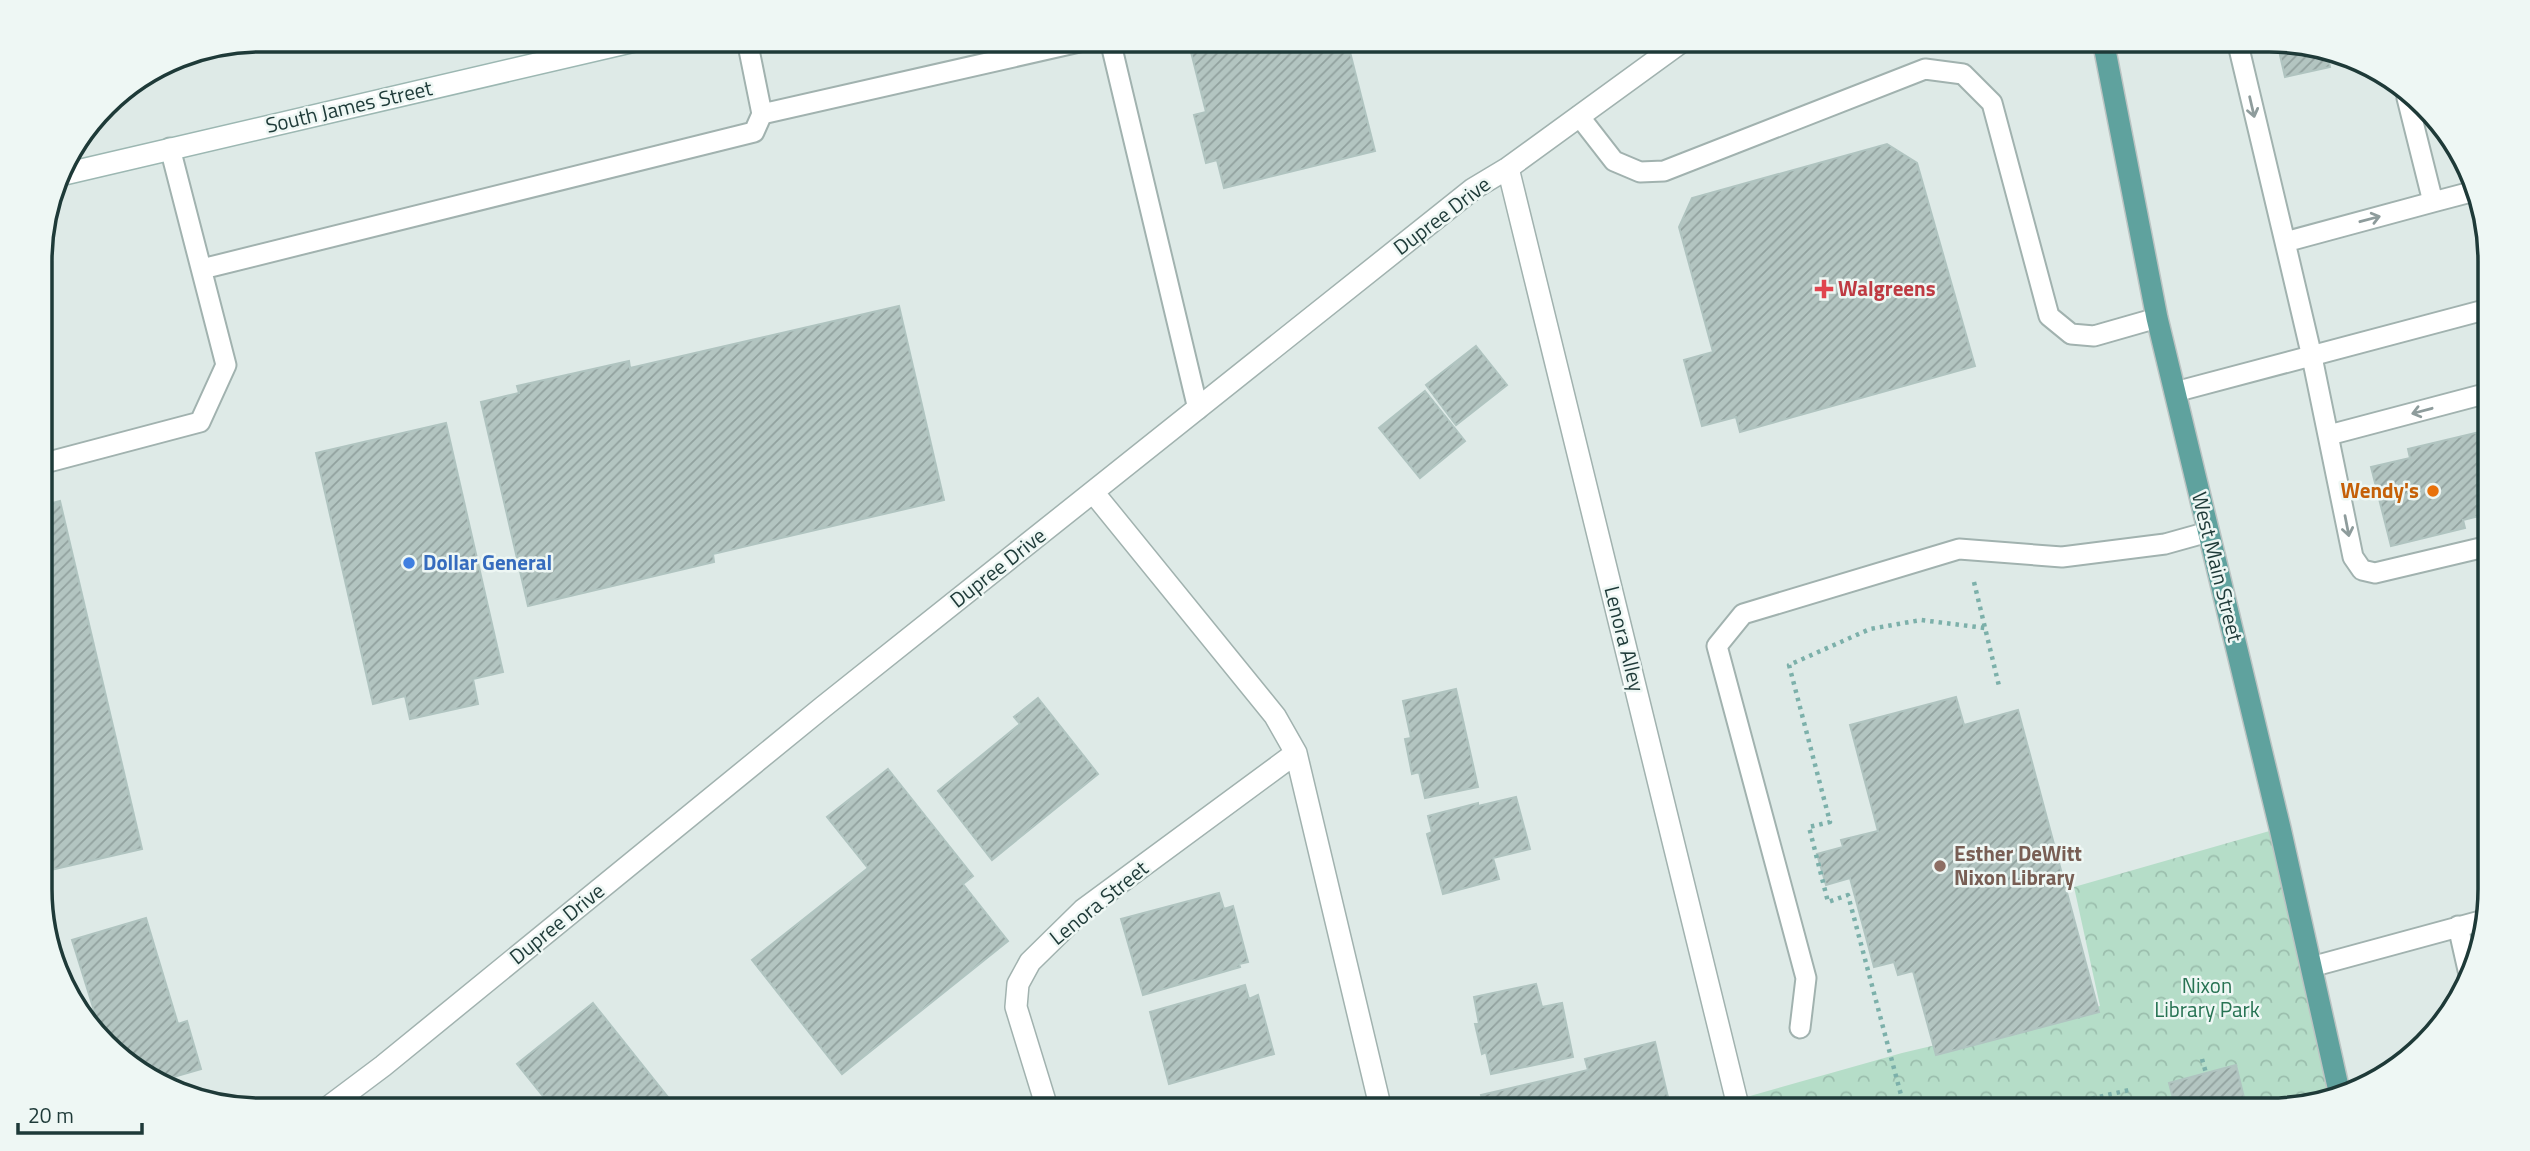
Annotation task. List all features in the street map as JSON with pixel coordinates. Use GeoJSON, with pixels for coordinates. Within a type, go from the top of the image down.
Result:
{"type":"FeatureCollection","features":[{"type":"Feature","properties":{"kind":"main road","name":"West Main Street"},"geometry":{"type":"LineString","coordinates":[[2106,53],[2157,318],[2338,1086]]}},
{"type":"Feature","properties":{"kind":"street","name":"South James Street"},"geometry":{"type":"LineString","coordinates":[[73,172],[580,53]]}},
{"type":"Feature","properties":{"kind":"street","name":"Dupree Drive"},"geometry":{"type":"LineString","coordinates":[[340,1098],[822,707],[1473,189],[1508,168],[1666,53]]}},
{"type":"Feature","properties":{"kind":"street","name":"Lenora Alley"},"geometry":{"type":"LineString","coordinates":[[1508,168],[1736,1098]]}},
{"type":"Feature","properties":{"kind":"street"},"geometry":{"type":"LineString","coordinates":[[1093,492],[1275,716],[1296,753],[1378,1098]]}},
{"type":"Feature","properties":{"kind":"street","name":"Lenora Street"},"geometry":{"type":"LineString","coordinates":[[1044,1098],[1016,1007],[1018,984],[1030,962],[1083,910],[1296,753]]}},
{"type":"Feature","properties":{"kind":"lane"},"geometry":{"type":"LineString","coordinates":[[202,269],[754,132],[762,114],[750,53]]}},
{"type":"Feature","properties":{"kind":"lane"},"geometry":{"type":"LineString","coordinates":[[762,114],[1031,53]]}},
{"type":"Feature","properties":{"kind":"lane"},"geometry":{"type":"LineString","coordinates":[[1113,53],[1198,409]]}},
{"type":"Feature","properties":{"kind":"lane"},"geometry":{"type":"LineString","coordinates":[[2240,53],[2312,356],[2353,557],[2362,570],[2375,573],[2478,549]]}},
{"type":"Feature","properties":{"kind":"lane"},"geometry":{"type":"LineString","coordinates":[[1580,116],[1614,161],[1640,172],[1664,171],[1925,69],[1963,74],[1992,103],[2049,316],[2071,334],[2094,336],[2157,318]]}},
{"type":"Feature","properties":{"kind":"lane"},"geometry":{"type":"LineString","coordinates":[[2409,108],[2433,202]]}},
{"type":"Feature","properties":{"kind":"lane"},"geometry":{"type":"LineString","coordinates":[[53,461],[200,422],[226,365],[170,148]]}},
{"type":"Feature","properties":{"kind":"lane"},"geometry":{"type":"LineString","coordinates":[[2285,242],[2466,193]]}},
{"type":"Feature","properties":{"kind":"lane"},"geometry":{"type":"LineString","coordinates":[[2175,392],[2478,312]]}},
{"type":"Feature","properties":{"kind":"lane"},"geometry":{"type":"LineString","coordinates":[[2329,435],[2478,396]]}},
{"type":"Feature","properties":{"kind":"lane"},"geometry":{"type":"LineString","coordinates":[[1800,1028],[1806,978],[1717,646],[1743,614],[1959,549],[2062,557],[2165,544],[2208,532]]}},
{"type":"Feature","properties":{"kind":"lane"},"geometry":{"type":"LineString","coordinates":[[2311,967],[2474,922]]}},
{"type":"Feature","properties":{"kind":"lane"},"geometry":{"type":"LineString","coordinates":[[2458,926],[2466,958]]}},
{"type":"Feature","properties":{"kind":"path"},"geometry":{"type":"LineString","coordinates":[[1974,582],[1999,686]]}},
{"type":"Feature","properties":{"kind":"path"},"geometry":{"type":"LineString","coordinates":[[1902,1098],[1848,895],[1828,902],[1809,827],[1830,822],[1789,665],[1870,629],[1921,620],[1985,628]]}},
{"type":"Feature","properties":{"kind":"path"},"geometry":{"type":"LineString","coordinates":[[2202,1059],[2206,1073]]}},
{"type":"Feature","properties":{"kind":"path"},"geometry":{"type":"LineString","coordinates":[[2094,1098],[2129,1090]]}},
{"type":"Feature","properties":{"kind":"green space","name":"Nixon Library Park"},"geometry":{"type":"Polygon","coordinates":[[[2280,828],[2338,1086],[2282,1098],[1743,1098],[1902,1053],[2100,1006],[2074,887],[2280,828]]]}},
{"type":"Feature","properties":{"kind":"building"},"geometry":{"type":"Polygon","coordinates":[[[1191,53],[1350,53],[1375,151],[1224,188],[1217,160],[1206,163],[1194,115],[1206,112],[1191,53]]]}},
{"type":"Feature","properties":{"kind":"building"},"geometry":{"type":"Polygon","coordinates":[[[2280,53],[2329,62],[2330,67],[2285,77],[2280,53]]]}},
{"type":"Feature","properties":{"kind":"building","name":"Walgreens"},"geometry":{"type":"Polygon","coordinates":[[[1887,144],[1917,163],[1975,366],[1740,432],[1736,417],[1702,426],[1684,360],[1713,352],[1679,227],[1692,198],[1887,144]]]}},
{"type":"Feature","properties":{"kind":"building"},"geometry":{"type":"Polygon","coordinates":[[[899,306],[944,500],[713,554],[714,562],[528,606],[481,402],[519,393],[517,386],[629,361],[630,368],[899,306]]]}},
{"type":"Feature","properties":{"kind":"building"},"geometry":{"type":"Polygon","coordinates":[[[1476,346],[1507,385],[1456,425],[1426,385],[1476,346]]]}},
{"type":"Feature","properties":{"kind":"building"},"geometry":{"type":"Polygon","coordinates":[[[1425,391],[1465,441],[1420,478],[1379,428],[1425,391]]]}},
{"type":"Feature","properties":{"kind":"building","name":"Dollar General"},"geometry":{"type":"Polygon","coordinates":[[[446,423],[503,672],[473,679],[478,704],[410,719],[405,696],[373,704],[316,453],[446,423]]]}},
{"type":"Feature","properties":{"kind":"building","name":"Wendy's"},"geometry":{"type":"Polygon","coordinates":[[[2478,432],[2478,516],[2463,520],[2465,528],[2391,546],[2371,467],[2410,458],[2408,449],[2478,432]]]}},
{"type":"Feature","properties":{"kind":"building"},"geometry":{"type":"Polygon","coordinates":[[[60,501],[142,849],[52,870],[53,503],[60,501]]]}},
{"type":"Feature","properties":{"kind":"building"},"geometry":{"type":"Polygon","coordinates":[[[1456,689],[1478,787],[1425,798],[1419,772],[1412,774],[1405,739],[1411,738],[1403,701],[1456,689]]]}},
{"type":"Feature","properties":{"kind":"building","name":"Esther DeWitt Nixon Library"},"geometry":{"type":"Polygon","coordinates":[[[1956,697],[1964,725],[2018,710],[2099,1012],[1936,1055],[1913,971],[1898,975],[1894,962],[1874,967],[1850,878],[1826,885],[1817,854],[1843,847],[1841,840],[1878,831],[1850,725],[1956,697]]]}},
{"type":"Feature","properties":{"kind":"building"},"geometry":{"type":"Polygon","coordinates":[[[1038,698],[1098,774],[992,860],[938,791],[1020,724],[1014,717],[1038,698]]]}},
{"type":"Feature","properties":{"kind":"building"},"geometry":{"type":"Polygon","coordinates":[[[888,769],[973,876],[963,884],[1008,941],[842,1074],[752,960],[868,868],[827,817],[888,769]]]}},
{"type":"Feature","properties":{"kind":"building"},"geometry":{"type":"Polygon","coordinates":[[[1516,797],[1530,849],[1493,858],[1499,879],[1443,894],[1427,834],[1432,832],[1428,816],[1478,803],[1478,806],[1516,797]]]}},
{"type":"Feature","properties":{"kind":"building"},"geometry":{"type":"Polygon","coordinates":[[[1219,893],[1224,909],[1233,906],[1248,962],[1239,964],[1240,967],[1143,995],[1121,919],[1219,893]]]}},
{"type":"Feature","properties":{"kind":"building"},"geometry":{"type":"Polygon","coordinates":[[[146,918],[178,1024],[187,1021],[201,1069],[172,1078],[134,1055],[114,1037],[96,1017],[72,940],[146,918]]]}},
{"type":"Feature","properties":{"kind":"building"},"geometry":{"type":"Polygon","coordinates":[[[1536,984],[1542,1007],[1562,1003],[1573,1057],[1491,1074],[1486,1052],[1482,1054],[1475,1024],[1479,1024],[1474,997],[1536,984]]]}},
{"type":"Feature","properties":{"kind":"building"},"geometry":{"type":"Polygon","coordinates":[[[1245,985],[1249,999],[1258,995],[1274,1054],[1169,1084],[1150,1012],[1245,985]]]}},
{"type":"Feature","properties":{"kind":"building"},"geometry":{"type":"Polygon","coordinates":[[[593,1003],[669,1098],[544,1098],[517,1064],[593,1003]]]}},
{"type":"Feature","properties":{"kind":"building"},"geometry":{"type":"Polygon","coordinates":[[[1655,1042],[1668,1098],[1482,1098],[1481,1095],[1588,1070],[1585,1059],[1655,1042]]]}},
{"type":"Feature","properties":{"kind":"building"},"geometry":{"type":"Polygon","coordinates":[[[2236,1065],[2244,1098],[2173,1098],[2169,1083],[2236,1065]]]}},
{"type":"Feature","properties":{"kind":"place","name":"Walgreens"},"geometry":{"type":"Point","coordinates":[1824,289]}},
{"type":"Feature","properties":{"kind":"place","name":"Wendy's"},"geometry":{"type":"Point","coordinates":[2433,491]}},
{"type":"Feature","properties":{"kind":"place","name":"Dollar General"},"geometry":{"type":"Point","coordinates":[409,563]}},
{"type":"Feature","properties":{"kind":"place","name":"Esther DeWitt Nixon Library"},"geometry":{"type":"Point","coordinates":[1940,866]}}]}
